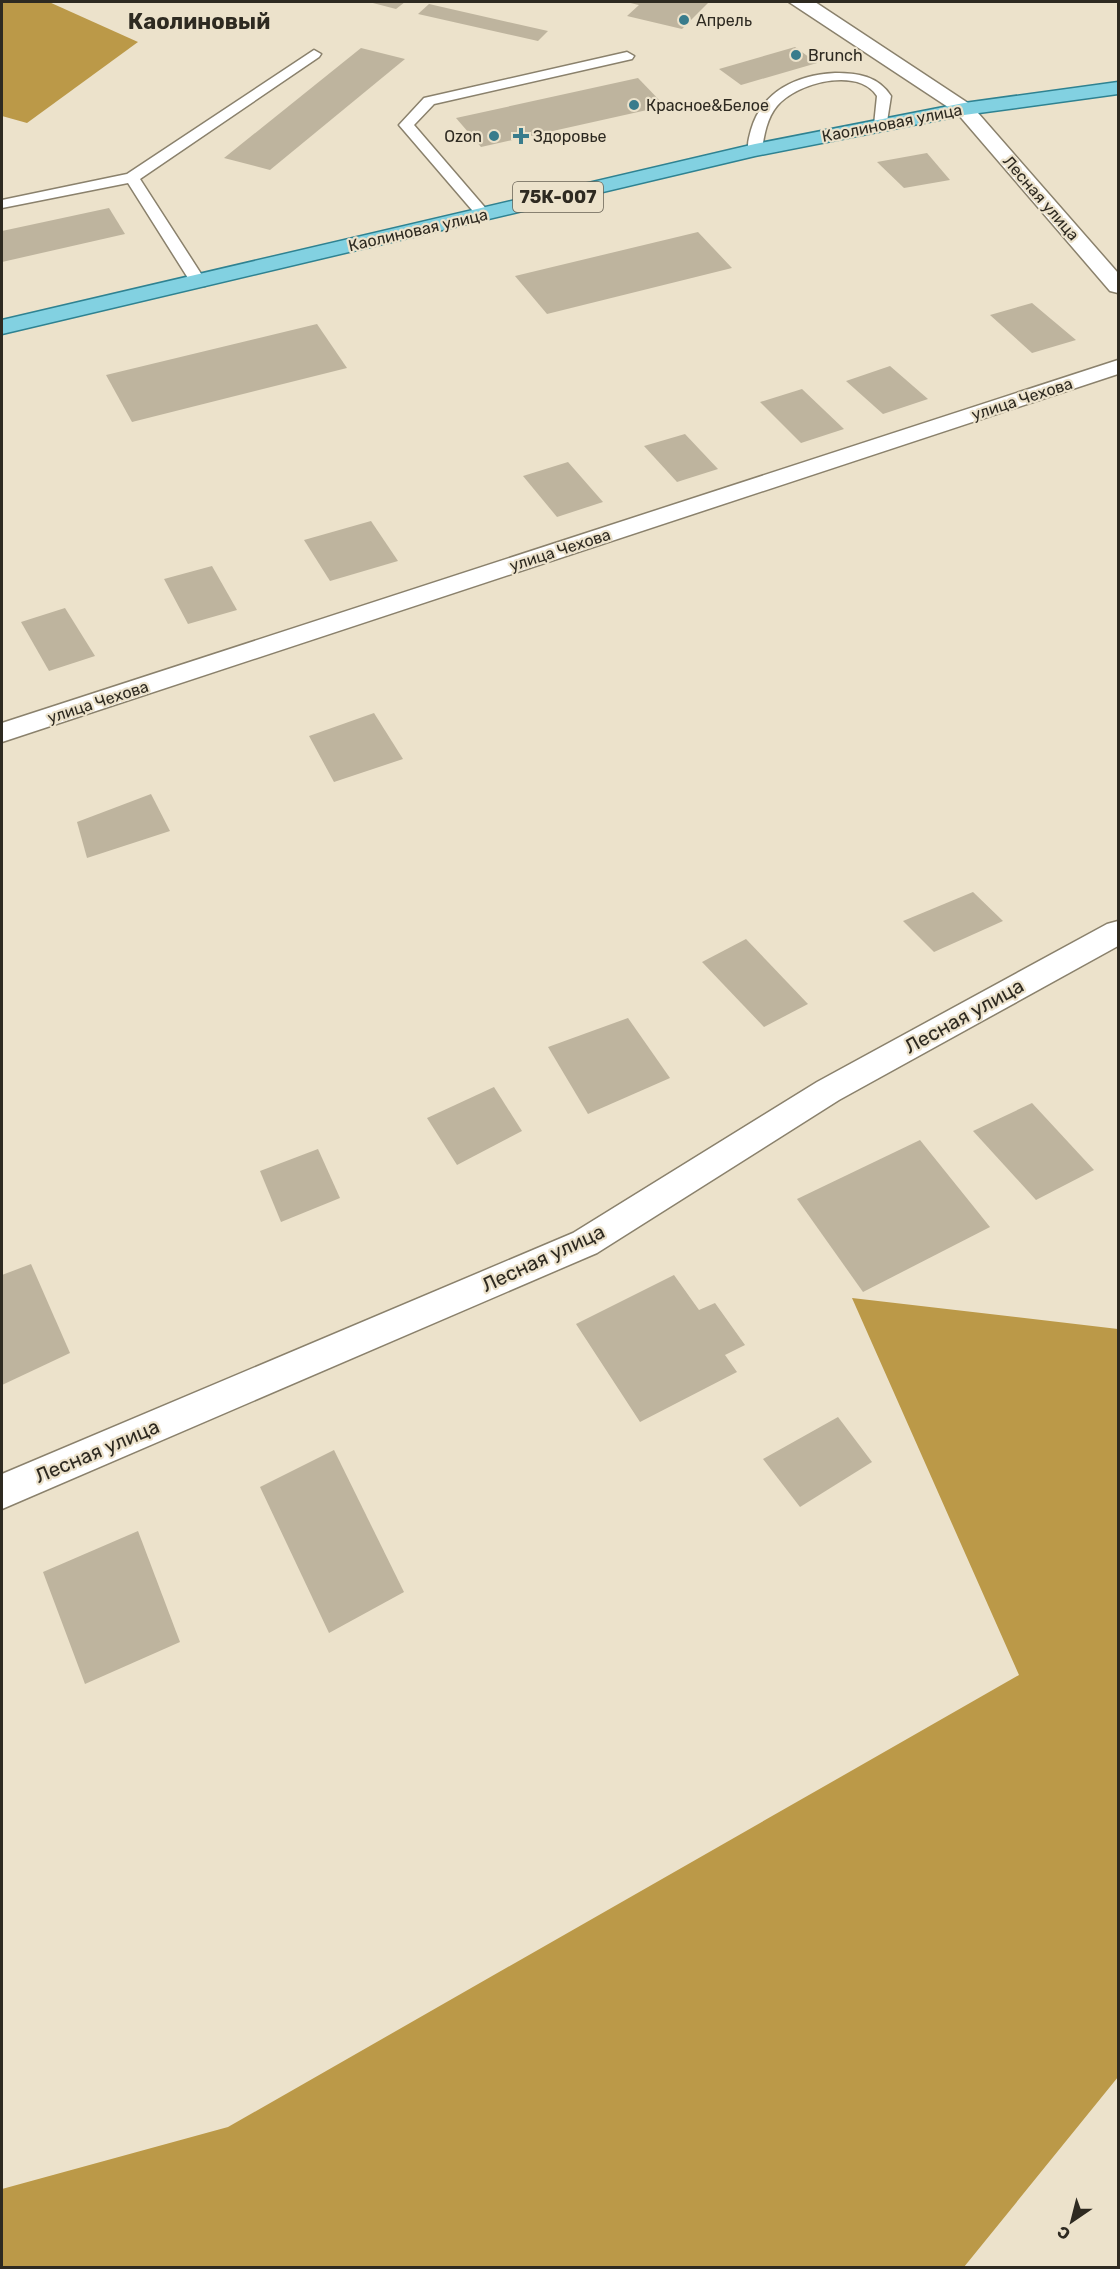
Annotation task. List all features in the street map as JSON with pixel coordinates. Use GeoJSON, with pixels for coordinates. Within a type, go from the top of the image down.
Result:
{"type":"FeatureCollection","features":[{"type":"Feature","properties":{"kind":"main road","name":"Каолиновая улица"},"geometry":{"type":"LineString","coordinates":[[2,327],[199,283],[755,150],[964,110],[1119,88]]}},
{"type":"Feature","properties":{"kind":"street","name":"Лесная улица"},"geometry":{"type":"LineString","coordinates":[[798,2],[808,6],[964,110],[1119,286]]}},
{"type":"Feature","properties":{"kind":"street","name":"улица Чехова"},"geometry":{"type":"LineString","coordinates":[[2,734],[1119,367]]}},
{"type":"Feature","properties":{"kind":"street","name":"Лесная улица"},"geometry":{"type":"LineString","coordinates":[[2,1492],[585,1243],[828,1090],[1119,932]]}},
{"type":"Feature","properties":{"kind":"lane"},"geometry":{"type":"LineString","coordinates":[[2,204],[132,178],[314,54]]}},
{"type":"Feature","properties":{"kind":"lane"},"geometry":{"type":"LineString","coordinates":[[483,214],[406,124],[429,101],[627,56]]}},
{"type":"Feature","properties":{"kind":"lane"},"geometry":{"type":"LineString","coordinates":[[755,150],[757,130],[774,100],[802,83],[817,79],[856,78],[876,86],[884,96],[881,125]]}},
{"type":"Feature","properties":{"kind":"lane"},"geometry":{"type":"LineString","coordinates":[[132,178],[199,283]]}},
{"type":"Feature","properties":{"kind":"shaded area"},"geometry":{"type":"Polygon","coordinates":[[[2,2],[49,2],[138,42],[27,123],[2,116],[2,2]]]}},
{"type":"Feature","properties":{"kind":"shaded area"},"geometry":{"type":"Polygon","coordinates":[[[852,1298],[1118,1329],[1118,2077],[964,2267],[2,2267],[2,2189],[228,2127],[1019,1675],[852,1298]]]}},
{"type":"Feature","properties":{"kind":"building"},"geometry":{"type":"Polygon","coordinates":[[[369,2],[405,2],[396,9],[369,2]]]}},
{"type":"Feature","properties":{"kind":"building"},"geometry":{"type":"Polygon","coordinates":[[[626,2],[709,2],[682,29],[627,16],[639,5],[626,2]]]}},
{"type":"Feature","properties":{"kind":"building"},"geometry":{"type":"Polygon","coordinates":[[[429,4],[548,31],[538,41],[418,14],[429,4]]]}},
{"type":"Feature","properties":{"kind":"building"},"geometry":{"type":"Polygon","coordinates":[[[795,47],[817,63],[741,85],[719,69],[795,47]]]}},
{"type":"Feature","properties":{"kind":"building"},"geometry":{"type":"Polygon","coordinates":[[[361,48],[405,59],[270,170],[224,158],[361,48]]]}},
{"type":"Feature","properties":{"kind":"building"},"geometry":{"type":"Polygon","coordinates":[[[638,78],[665,106],[481,147],[456,118],[638,78]]]}},
{"type":"Feature","properties":{"kind":"building"},"geometry":{"type":"Polygon","coordinates":[[[927,153],[950,180],[904,188],[877,162],[927,153]]]}},
{"type":"Feature","properties":{"kind":"building"},"geometry":{"type":"Polygon","coordinates":[[[109,208],[125,234],[2,262],[2,231],[109,208]]]}},
{"type":"Feature","properties":{"kind":"building"},"geometry":{"type":"Polygon","coordinates":[[[698,232],[732,268],[547,314],[515,276],[698,232]]]}},
{"type":"Feature","properties":{"kind":"building"},"geometry":{"type":"Polygon","coordinates":[[[1032,303],[1076,340],[1032,353],[990,315],[1032,303]]]}},
{"type":"Feature","properties":{"kind":"building"},"geometry":{"type":"Polygon","coordinates":[[[317,324],[347,368],[132,422],[106,375],[317,324]]]}},
{"type":"Feature","properties":{"kind":"building"},"geometry":{"type":"Polygon","coordinates":[[[890,366],[928,399],[883,414],[846,381],[890,366]]]}},
{"type":"Feature","properties":{"kind":"building"},"geometry":{"type":"Polygon","coordinates":[[[802,389],[844,429],[801,443],[760,402],[802,389]]]}},
{"type":"Feature","properties":{"kind":"building"},"geometry":{"type":"Polygon","coordinates":[[[685,434],[718,469],[677,482],[644,446],[685,434]]]}},
{"type":"Feature","properties":{"kind":"building"},"geometry":{"type":"Polygon","coordinates":[[[568,462],[603,502],[557,517],[523,476],[568,462]]]}},
{"type":"Feature","properties":{"kind":"building"},"geometry":{"type":"Polygon","coordinates":[[[371,521],[398,561],[330,581],[304,540],[371,521]]]}},
{"type":"Feature","properties":{"kind":"building"},"geometry":{"type":"Polygon","coordinates":[[[212,566],[237,610],[188,624],[164,579],[212,566]]]}},
{"type":"Feature","properties":{"kind":"building"},"geometry":{"type":"Polygon","coordinates":[[[65,608],[95,656],[49,671],[21,622],[65,608]]]}},
{"type":"Feature","properties":{"kind":"building"},"geometry":{"type":"Polygon","coordinates":[[[374,713],[403,759],[334,782],[309,736],[374,713]]]}},
{"type":"Feature","properties":{"kind":"building"},"geometry":{"type":"Polygon","coordinates":[[[151,794],[170,831],[87,858],[77,822],[151,794]]]}},
{"type":"Feature","properties":{"kind":"building"},"geometry":{"type":"Polygon","coordinates":[[[973,892],[1003,921],[934,952],[903,921],[973,892]]]}},
{"type":"Feature","properties":{"kind":"building"},"geometry":{"type":"Polygon","coordinates":[[[746,939],[808,1004],[764,1027],[702,962],[746,939]]]}},
{"type":"Feature","properties":{"kind":"building"},"geometry":{"type":"Polygon","coordinates":[[[628,1018],[670,1078],[588,1114],[548,1047],[628,1018]]]}},
{"type":"Feature","properties":{"kind":"building"},"geometry":{"type":"Polygon","coordinates":[[[494,1087],[522,1131],[457,1165],[427,1118],[494,1087]]]}},
{"type":"Feature","properties":{"kind":"building"},"geometry":{"type":"Polygon","coordinates":[[[1032,1103],[1094,1170],[1036,1200],[973,1131],[1032,1103]]]}},
{"type":"Feature","properties":{"kind":"building"},"geometry":{"type":"Polygon","coordinates":[[[920,1140],[990,1227],[863,1292],[797,1199],[920,1140]]]}},
{"type":"Feature","properties":{"kind":"building"},"geometry":{"type":"Polygon","coordinates":[[[318,1149],[340,1198],[281,1222],[260,1171],[318,1149]]]}},
{"type":"Feature","properties":{"kind":"building"},"geometry":{"type":"Polygon","coordinates":[[[31,1264],[70,1353],[2,1385],[2,1275],[31,1264]]]}},
{"type":"Feature","properties":{"kind":"building"},"geometry":{"type":"Polygon","coordinates":[[[674,1275],[699,1310],[715,1303],[745,1345],[725,1355],[737,1372],[640,1422],[576,1324],[674,1275]]]}},
{"type":"Feature","properties":{"kind":"building"},"geometry":{"type":"Polygon","coordinates":[[[838,1417],[872,1462],[800,1507],[763,1459],[838,1417]]]}},
{"type":"Feature","properties":{"kind":"building"},"geometry":{"type":"Polygon","coordinates":[[[334,1450],[404,1592],[329,1633],[260,1487],[334,1450]]]}},
{"type":"Feature","properties":{"kind":"building"},"geometry":{"type":"Polygon","coordinates":[[[138,1531],[180,1642],[85,1684],[43,1572],[138,1531]]]}},
{"type":"Feature","properties":{"kind":"place","name":"Апрель"},"geometry":{"type":"Point","coordinates":[684,20]}},
{"type":"Feature","properties":{"kind":"place","name":"Brunch"},"geometry":{"type":"Point","coordinates":[796,55]}},
{"type":"Feature","properties":{"kind":"place","name":"Красное&Белое"},"geometry":{"type":"Point","coordinates":[634,105]}},
{"type":"Feature","properties":{"kind":"place","name":"Ozon"},"geometry":{"type":"Point","coordinates":[494,136]}},
{"type":"Feature","properties":{"kind":"place","name":"Здоровье"},"geometry":{"type":"Point","coordinates":[521,136]}},
{"type":"Feature","properties":{"kind":"district","name":"Каолиновый"},"geometry":{"type":"Point","coordinates":[199,21]}}]}
